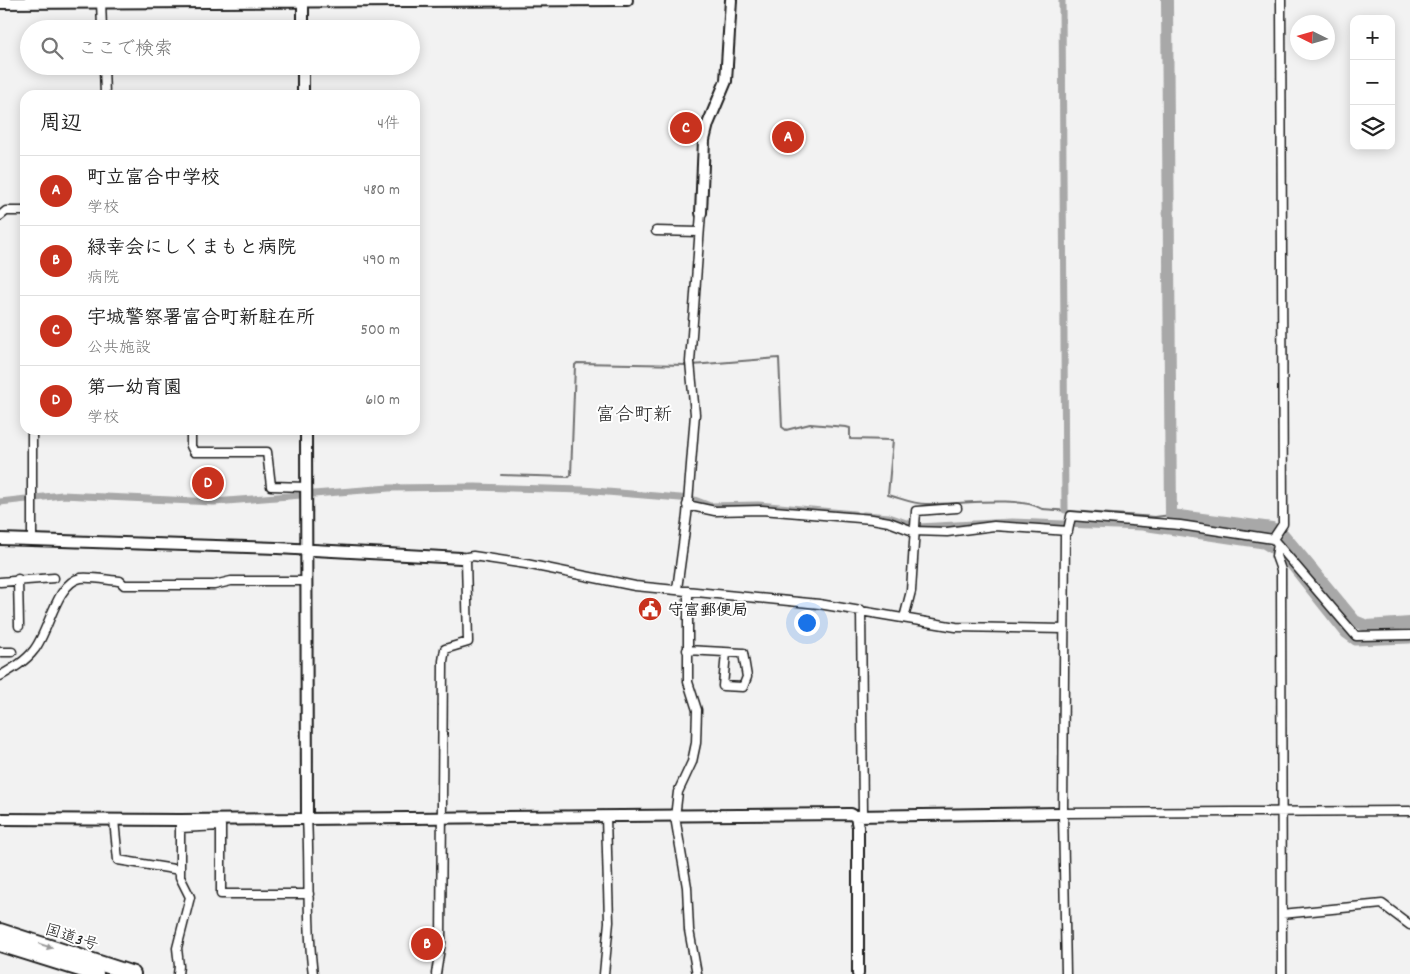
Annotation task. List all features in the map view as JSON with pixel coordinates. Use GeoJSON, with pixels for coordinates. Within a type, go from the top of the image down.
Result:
{"type":"FeatureCollection","features":[{"type":"Feature","properties":{"kind":"highway","name":"国道3号"},"geometry":{"type":"LineString","coordinates":[[0,931],[133,974]]}},
{"type":"Feature","properties":{"kind":"highway","name":"国道3号"},"geometry":{"type":"LineString","coordinates":[[0,944],[96,974]]}},
{"type":"Feature","properties":{"kind":"street"},"geometry":{"type":"LineString","coordinates":[[0,3],[101,1],[627,0]]}},
{"type":"Feature","properties":{"kind":"street"},"geometry":{"type":"LineString","coordinates":[[678,589],[695,414],[690,362],[697,286],[704,140],[708,124],[726,81],[731,0]]}},
{"type":"Feature","properties":{"kind":"street"},"geometry":{"type":"LineString","coordinates":[[1281,0],[1282,527],[1276,542],[1276,556],[1281,570],[1282,974]]}},
{"type":"Feature","properties":{"kind":"street"},"geometry":{"type":"LineString","coordinates":[[101,1],[102,20]]}},
{"type":"Feature","properties":{"kind":"street"},"geometry":{"type":"LineString","coordinates":[[303,1],[303,20]]}},
{"type":"Feature","properties":{"kind":"street"},"geometry":{"type":"LineString","coordinates":[[104,75],[105,90]]}},
{"type":"Feature","properties":{"kind":"street"},"geometry":{"type":"LineString","coordinates":[[303,75],[304,90]]}},
{"type":"Feature","properties":{"kind":"street"},"geometry":{"type":"LineString","coordinates":[[0,216],[6,211],[20,211]]}},
{"type":"Feature","properties":{"kind":"street"},"geometry":{"type":"LineString","coordinates":[[656,230],[699,232]]}},
{"type":"Feature","properties":{"kind":"street"},"geometry":{"type":"LineString","coordinates":[[32,435],[32,540]]}},
{"type":"Feature","properties":{"kind":"street"},"geometry":{"type":"LineString","coordinates":[[191,435],[191,446],[194,452],[267,452],[271,486],[306,491]]}},
{"type":"Feature","properties":{"kind":"street"},"geometry":{"type":"LineString","coordinates":[[306,435],[307,818],[309,932],[313,974]]}},
{"type":"Feature","properties":{"kind":"street"},"geometry":{"type":"LineString","coordinates":[[688,500],[715,511],[762,510],[872,519],[947,532],[994,526],[1069,526]]}},
{"type":"Feature","properties":{"kind":"street"},"geometry":{"type":"LineString","coordinates":[[904,618],[911,591],[916,511],[958,508]]}},
{"type":"Feature","properties":{"kind":"street"},"geometry":{"type":"LineString","coordinates":[[1066,974],[1063,813],[1064,629],[1071,516],[1180,525],[1276,542],[1356,636],[1410,635]]}},
{"type":"Feature","properties":{"kind":"street"},"geometry":{"type":"LineString","coordinates":[[0,539],[306,550],[464,558],[473,556],[526,564],[635,586],[688,590],[861,610],[956,627],[1064,629]]}},
{"type":"Feature","properties":{"kind":"street"},"geometry":{"type":"LineString","coordinates":[[436,974],[442,942],[443,661],[445,649],[468,642],[464,558]]}},
{"type":"Feature","properties":{"kind":"street"},"geometry":{"type":"LineString","coordinates":[[0,582],[18,579],[54,578]]}},
{"type":"Feature","properties":{"kind":"street"},"geometry":{"type":"LineString","coordinates":[[0,676],[15,667],[34,651],[51,618],[62,590],[80,578],[120,581],[124,585],[214,585],[231,581],[306,581]]}},
{"type":"Feature","properties":{"kind":"street"},"geometry":{"type":"LineString","coordinates":[[18,579],[19,626]]}},
{"type":"Feature","properties":{"kind":"street"},"geometry":{"type":"LineString","coordinates":[[688,590],[688,682],[697,710],[696,744],[692,762],[678,792],[675,817],[686,887],[689,930],[697,974]]}},
{"type":"Feature","properties":{"kind":"street"},"geometry":{"type":"LineString","coordinates":[[858,974],[861,610]]}},
{"type":"Feature","properties":{"kind":"street"},"geometry":{"type":"LineString","coordinates":[[687,650],[726,653],[733,651],[743,654],[747,678],[746,685],[742,688],[723,686],[726,653]]}},
{"type":"Feature","properties":{"kind":"street"},"geometry":{"type":"LineString","coordinates":[[0,652],[12,652]]}},
{"type":"Feature","properties":{"kind":"street"},"geometry":{"type":"LineString","coordinates":[[180,824],[307,818],[1410,811]]}},
{"type":"Feature","properties":{"kind":"street"},"geometry":{"type":"LineString","coordinates":[[600,817],[609,922],[604,974]]}},
{"type":"Feature","properties":{"kind":"street"},"geometry":{"type":"LineString","coordinates":[[0,819],[114,820],[221,826],[221,894],[309,894]]}},
{"type":"Feature","properties":{"kind":"street"},"geometry":{"type":"LineString","coordinates":[[114,820],[118,860],[180,870]]}},
{"type":"Feature","properties":{"kind":"street"},"geometry":{"type":"LineString","coordinates":[[178,974],[177,944],[185,923],[190,897],[182,884],[180,870],[180,824]]}},
{"type":"Feature","properties":{"kind":"street"},"geometry":{"type":"LineString","coordinates":[[1282,914],[1382,904],[1410,925]]}},
{"type":"Feature","properties":{"kind":"waterway"},"geometry":{"type":"LineString","coordinates":[[1062,0],[1065,510]]}},
{"type":"Feature","properties":{"kind":"waterway"},"geometry":{"type":"LineString","coordinates":[[1167,0],[1171,515],[1272,528],[1283,534],[1355,621],[1367,626],[1410,623]]}},
{"type":"Feature","properties":{"kind":"waterway"},"geometry":{"type":"LineString","coordinates":[[692,365],[779,358],[782,427],[786,430],[810,424],[846,427],[850,428],[850,439],[893,440],[888,495],[921,504],[1018,502],[1042,509],[1155,517],[1171,515]]}},
{"type":"Feature","properties":{"kind":"waterway"},"geometry":{"type":"LineString","coordinates":[[501,475],[569,477],[571,475],[575,365],[577,363],[688,365]]}},
{"type":"Feature","properties":{"kind":"waterway"},"geometry":{"type":"LineString","coordinates":[[0,502],[62,495],[214,502],[389,488],[475,487],[583,490],[692,499],[710,506],[758,505],[854,514]]}},
{"type":"Feature","properties":{"kind":"waterway"},"geometry":{"type":"LineString","coordinates":[[864,515],[889,517],[918,527],[1012,522],[1142,527],[1263,545],[1283,557],[1345,635],[1355,642],[1410,640]]}},
{"type":"Feature","properties":{"kind":"place","name":"宇城警察署富合町新駐在所"},"geometry":{"type":"Point","coordinates":[686,128]}},
{"type":"Feature","properties":{"kind":"place","name":"町立富合中学校"},"geometry":{"type":"Point","coordinates":[788,137]}},
{"type":"Feature","properties":{"kind":"place","name":"第一幼育園"},"geometry":{"type":"Point","coordinates":[208,483]}},
{"type":"Feature","properties":{"kind":"place","name":"守富郵便局"},"geometry":{"type":"Point","coordinates":[650,609]}},
{"type":"Feature","properties":{"kind":"place","name":"緑幸会にしくまもと病院"},"geometry":{"type":"Point","coordinates":[427,944]}},
{"type":"Feature","properties":{"kind":"district","name":"富合町新"},"geometry":{"type":"Point","coordinates":[634,413]}}]}
